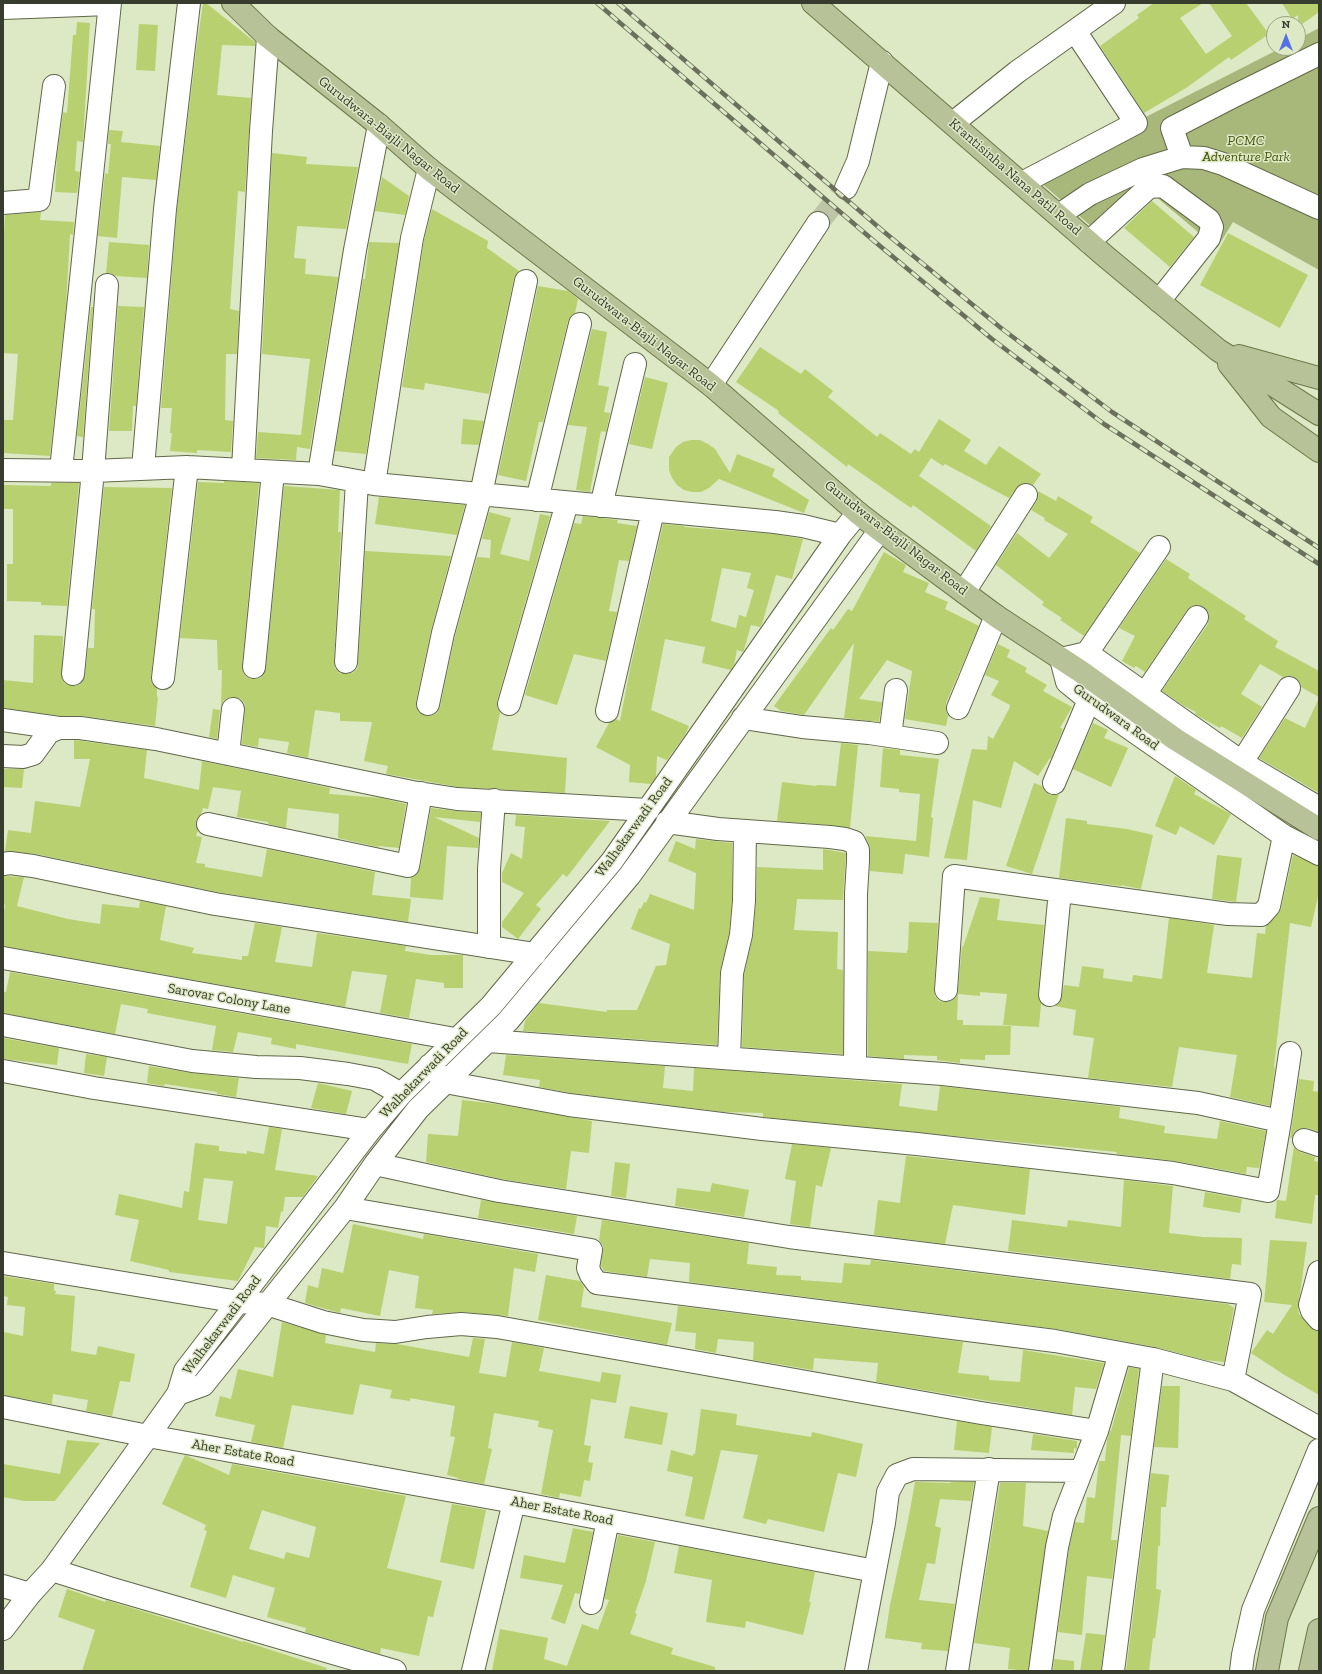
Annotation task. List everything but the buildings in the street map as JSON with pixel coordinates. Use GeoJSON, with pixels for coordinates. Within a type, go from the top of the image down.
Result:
{"type":"FeatureCollection","features":[{"type":"Feature","properties":{"kind":"main road","name":"Gurudwara-Biajli Nagar Road"},"geometry":{"type":"LineString","coordinates":[[233,3],[268,37],[379,125],[429,169],[711,385],[858,513],[880,530],[996,616],[1061,659],[1175,739],[1319,829]]}},
{"type":"Feature","properties":{"kind":"main road","name":"Krantisinha Nana Patil Road"},"geometry":{"type":"LineString","coordinates":[[813,3],[1089,242],[1218,350]]}},
{"type":"Feature","properties":{"kind":"main road"},"geometry":{"type":"LineString","coordinates":[[1218,350],[1319,378]]}},
{"type":"Feature","properties":{"kind":"main road"},"geometry":{"type":"LineString","coordinates":[[1218,350],[1319,414]]}},
{"type":"Feature","properties":{"kind":"main road"},"geometry":{"type":"LineString","coordinates":[[1218,350],[1271,417],[1319,451]]}},
{"type":"Feature","properties":{"kind":"main road"},"geometry":{"type":"LineString","coordinates":[[1267,1671],[1277,1618],[1319,1518]]}},
{"type":"Feature","properties":{"kind":"main road"},"geometry":{"type":"LineString","coordinates":[[1310,1671],[1319,1630]]}},
{"type":"Feature","properties":{"kind":"street"},"geometry":{"type":"LineString","coordinates":[[143,468],[165,209],[189,3]]}},
{"type":"Feature","properties":{"kind":"street"},"geometry":{"type":"LineString","coordinates":[[3,8],[110,4],[61,470]]}},
{"type":"Feature","properties":{"kind":"street"},"geometry":{"type":"LineString","coordinates":[[953,123],[1017,72],[1075,31],[1108,5]]}},
{"type":"Feature","properties":{"kind":"street"},"geometry":{"type":"LineString","coordinates":[[1022,183],[1136,123],[1075,31]]}},
{"type":"Feature","properties":{"kind":"street"},"geometry":{"type":"LineString","coordinates":[[243,469],[268,37]]}},
{"type":"Feature","properties":{"kind":"street"},"geometry":{"type":"LineString","coordinates":[[1182,157],[1172,128],[1319,54]]}},
{"type":"Feature","properties":{"kind":"street"},"geometry":{"type":"LineString","coordinates":[[846,188],[858,161],[882,62]]}},
{"type":"Feature","properties":{"kind":"street"},"geometry":{"type":"LineString","coordinates":[[3,203],[39,200],[54,86]]}},
{"type":"Feature","properties":{"kind":"street"},"geometry":{"type":"LineString","coordinates":[[319,474],[354,250],[379,125]]}},
{"type":"Feature","properties":{"kind":"street"},"geometry":{"type":"LineString","coordinates":[[1059,215],[1090,194],[1142,169],[1182,157],[1204,158],[1223,164],[1319,208]]}},
{"type":"Feature","properties":{"kind":"street"},"geometry":{"type":"LineString","coordinates":[[346,662],[365,483],[412,238],[429,169]]}},
{"type":"Feature","properties":{"kind":"street"},"geometry":{"type":"LineString","coordinates":[[1089,242],[1149,187],[1163,186],[1209,220],[1212,227],[1209,238],[1159,301]]}},
{"type":"Feature","properties":{"kind":"street"},"geometry":{"type":"LineString","coordinates":[[711,385],[818,224]]}},
{"type":"Feature","properties":{"kind":"street"},"geometry":{"type":"LineString","coordinates":[[428,704],[443,633],[481,494],[526,281]]}},
{"type":"Feature","properties":{"kind":"street"},"geometry":{"type":"LineString","coordinates":[[73,674],[93,471],[107,285]]}},
{"type":"Feature","properties":{"kind":"street"},"geometry":{"type":"LineString","coordinates":[[537,500],[580,324]]}},
{"type":"Feature","properties":{"kind":"street"},"geometry":{"type":"LineString","coordinates":[[601,506],[635,364]]}},
{"type":"Feature","properties":{"kind":"street"},"geometry":{"type":"LineString","coordinates":[[163,678],[187,467]]}},
{"type":"Feature","properties":{"kind":"street"},"geometry":{"type":"LineString","coordinates":[[3,470],[93,471],[187,467],[319,474],[365,483],[775,522],[803,526],[840,535]]}},
{"type":"Feature","properties":{"kind":"street"},"geometry":{"type":"LineString","coordinates":[[254,667],[273,472]]}},
{"type":"Feature","properties":{"kind":"street"},"geometry":{"type":"LineString","coordinates":[[964,592],[1026,496]]}},
{"type":"Feature","properties":{"kind":"street"},"geometry":{"type":"LineString","coordinates":[[509,704],[567,503]]}},
{"type":"Feature","properties":{"kind":"street"},"geometry":{"type":"LineString","coordinates":[[607,711],[653,511]]}},
{"type":"Feature","properties":{"kind":"street","name":"Walhekarwadi Road"},"geometry":{"type":"LineString","coordinates":[[178,1394],[185,1371],[370,1130],[401,1094],[455,1039],[491,1006],[612,861],[840,535],[858,513]]}},
{"type":"Feature","properties":{"kind":"street","name":"Walhekarwadi Road"},"geometry":{"type":"LineString","coordinates":[[178,1394],[203,1385],[345,1208],[375,1164],[418,1109],[508,1022],[630,875],[880,530]]}},
{"type":"Feature","properties":{"kind":"street"},"geometry":{"type":"LineString","coordinates":[[1087,654],[1159,547]]}},
{"type":"Feature","properties":{"kind":"street"},"geometry":{"type":"LineString","coordinates":[[958,708],[996,616]]}},
{"type":"Feature","properties":{"kind":"street"},"geometry":{"type":"LineString","coordinates":[[1146,694],[1197,617]]}},
{"type":"Feature","properties":{"kind":"street"},"geometry":{"type":"LineString","coordinates":[[1061,659],[1087,654],[1242,762],[1319,808]]}},
{"type":"Feature","properties":{"kind":"street","name":"Gurudwara Road"},"geometry":{"type":"LineString","coordinates":[[1061,659],[1067,682],[1089,700],[1284,836],[1319,854]]}},
{"type":"Feature","properties":{"kind":"street"},"geometry":{"type":"LineString","coordinates":[[1242,762],[1289,688]]}},
{"type":"Feature","properties":{"kind":"street"},"geometry":{"type":"LineString","coordinates":[[890,736],[896,690]]}},
{"type":"Feature","properties":{"kind":"street"},"geometry":{"type":"LineString","coordinates":[[1054,783],[1089,700]]}},
{"type":"Feature","properties":{"kind":"street"},"geometry":{"type":"LineString","coordinates":[[228,754],[233,709]]}},
{"type":"Feature","properties":{"kind":"street"},"geometry":{"type":"LineString","coordinates":[[743,718],[802,727],[890,736],[937,743]]}},
{"type":"Feature","properties":{"kind":"street"},"geometry":{"type":"LineString","coordinates":[[3,720],[59,728],[80,728],[156,739],[457,799],[648,810]]}},
{"type":"Feature","properties":{"kind":"street"},"geometry":{"type":"LineString","coordinates":[[3,756],[23,757],[33,754],[49,732],[59,728]]}},
{"type":"Feature","properties":{"kind":"street"},"geometry":{"type":"LineString","coordinates":[[208,824],[408,866],[421,793]]}},
{"type":"Feature","properties":{"kind":"street"},"geometry":{"type":"LineString","coordinates":[[489,947],[489,868],[494,800]]}},
{"type":"Feature","properties":{"kind":"street"},"geometry":{"type":"LineString","coordinates":[[667,822],[718,830],[845,839],[854,842],[858,850],[856,894],[855,1067]]}},
{"type":"Feature","properties":{"kind":"street"},"geometry":{"type":"LineString","coordinates":[[634,831],[652,844]]}},
{"type":"Feature","properties":{"kind":"street"},"geometry":{"type":"LineString","coordinates":[[729,1058],[732,974],[741,935],[744,900],[745,831]]}},
{"type":"Feature","properties":{"kind":"street"},"geometry":{"type":"LineString","coordinates":[[946,990],[954,876],[1228,914],[1261,915],[1269,906],[1284,836]]}},
{"type":"Feature","properties":{"kind":"street"},"geometry":{"type":"LineString","coordinates":[[3,864],[33,866],[215,904],[535,954]]}},
{"type":"Feature","properties":{"kind":"street"},"geometry":{"type":"LineString","coordinates":[[1050,995],[1060,891]]}},
{"type":"Feature","properties":{"kind":"street","name":"Sarovar Colony Lane"},"geometry":{"type":"LineString","coordinates":[[3,958],[455,1039]]}},
{"type":"Feature","properties":{"kind":"street"},"geometry":{"type":"LineString","coordinates":[[3,1025],[192,1061],[256,1067],[300,1068],[348,1074],[375,1079],[401,1094]]}},
{"type":"Feature","properties":{"kind":"street"},"geometry":{"type":"LineString","coordinates":[[488,1041],[943,1074],[1198,1103],[1280,1121]]}},
{"type":"Feature","properties":{"kind":"street"},"geometry":{"type":"LineString","coordinates":[[430,1065],[445,1082],[569,1105],[762,1129],[917,1144],[1173,1173],[1268,1191],[1290,1053]]}},
{"type":"Feature","properties":{"kind":"street"},"geometry":{"type":"LineString","coordinates":[[3,1071],[94,1088],[370,1130]]}},
{"type":"Feature","properties":{"kind":"street"},"geometry":{"type":"LineString","coordinates":[[375,1164],[499,1191],[789,1237],[1250,1294],[1233,1380]]}},
{"type":"Feature","properties":{"kind":"street"},"geometry":{"type":"LineString","coordinates":[[345,1208],[590,1250],[588,1268],[590,1275],[598,1282],[1055,1342],[1153,1359],[1233,1380],[1319,1428]]}},
{"type":"Feature","properties":{"kind":"street"},"geometry":{"type":"LineString","coordinates":[[3,1263],[239,1302],[267,1304],[323,1322],[363,1330],[395,1332],[426,1327],[461,1324],[497,1327],[973,1412],[1097,1431]]}},
{"type":"Feature","properties":{"kind":"street"},"geometry":{"type":"LineString","coordinates":[[1319,1272],[1310,1305],[1312,1311],[1319,1319]]}},
{"type":"Feature","properties":{"kind":"street"},"geometry":{"type":"LineString","coordinates":[[1040,1671],[1057,1547],[1064,1516],[1080,1471],[1097,1431],[1120,1353]]}},
{"type":"Feature","properties":{"kind":"street"},"geometry":{"type":"LineString","coordinates":[[1113,1671],[1153,1359]]}},
{"type":"Feature","properties":{"kind":"street"},"geometry":{"type":"LineString","coordinates":[[3,1629],[30,1594],[52,1570],[178,1394]]}},
{"type":"Feature","properties":{"kind":"street","name":"Aher Estate Road"},"geometry":{"type":"LineString","coordinates":[[3,1407],[148,1436],[514,1502],[876,1571]]}},
{"type":"Feature","properties":{"kind":"street"},"geometry":{"type":"LineString","coordinates":[[1241,1671],[1253,1610],[1319,1450]]}},
{"type":"Feature","properties":{"kind":"street"},"geometry":{"type":"LineString","coordinates":[[856,1671],[876,1571],[888,1492],[897,1475],[913,1469],[1080,1471]]}},
{"type":"Feature","properties":{"kind":"street"},"geometry":{"type":"LineString","coordinates":[[957,1671],[990,1469]]}},
{"type":"Feature","properties":{"kind":"street"},"geometry":{"type":"LineString","coordinates":[[473,1671],[514,1502]]}},
{"type":"Feature","properties":{"kind":"street"},"geometry":{"type":"LineString","coordinates":[[591,1603],[608,1520]]}},
{"type":"Feature","properties":{"kind":"street"},"geometry":{"type":"LineString","coordinates":[[52,1570],[395,1671]]}},
{"type":"Feature","properties":{"kind":"street"},"geometry":{"type":"LineString","coordinates":[[3,1586],[30,1594]]}},
{"type":"Feature","properties":{"kind":"green space","name":"PCMC Adventure Park"},"geometry":{"type":"Polygon","coordinates":[[[1319,28],[1319,270],[1233,222],[1217,248],[1148,190],[1106,239],[1032,175],[1266,56],[1306,56],[1306,35],[1319,28]]]}},
{"type":"Feature","properties":{"kind":"tunnel"},"geometry":{"type":"LineString","coordinates":[[818,223],[846,188]]}},
{"type":"Feature","properties":{"kind":"railway"},"geometry":{"type":"LineString","coordinates":[[597,3],[874,241],[992,339],[1104,424],[1319,564]]}},
{"type":"Feature","properties":{"kind":"railway"},"geometry":{"type":"LineString","coordinates":[[618,3],[883,231],[1001,328],[1112,412],[1319,548]]}}]}
